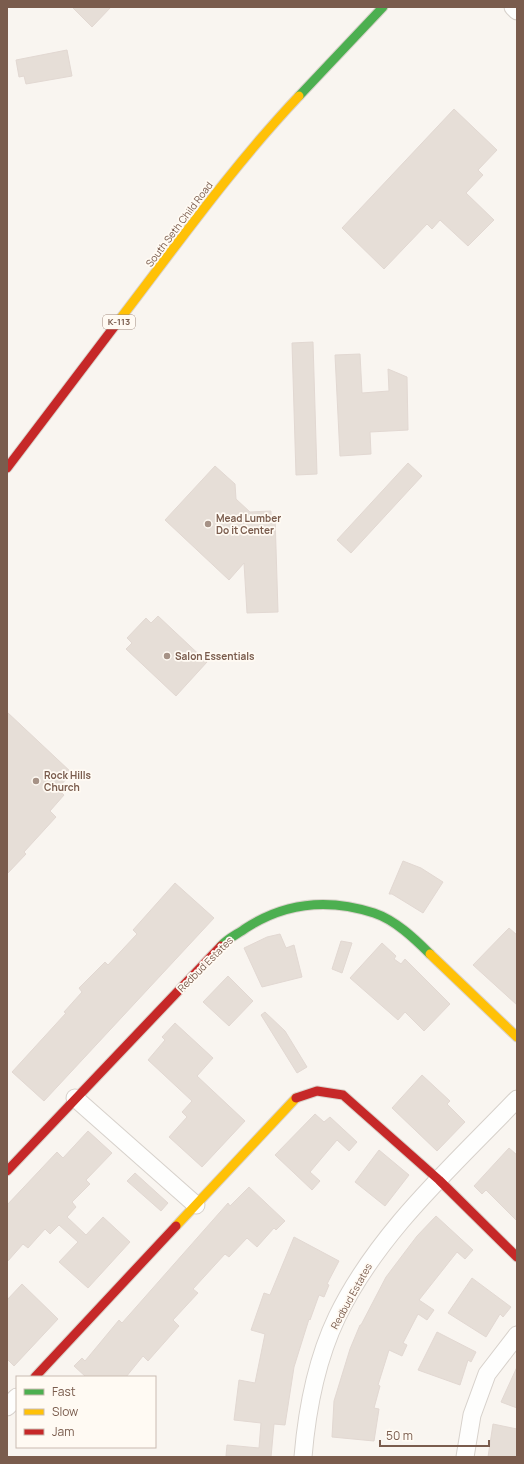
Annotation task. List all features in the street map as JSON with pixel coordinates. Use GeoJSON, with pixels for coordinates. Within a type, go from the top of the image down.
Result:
{"type":"FeatureCollection","features":[{"type":"Feature","properties":{"kind":"street","name":"South Seth Child Road"},"geometry":{"type":"LineString","coordinates":[[7,468],[230,174],[267,130],[383,7]]}},
{"type":"Feature","properties":{"kind":"street"},"geometry":{"type":"LineString","coordinates":[[513,7],[517,11]]}},
{"type":"Feature","properties":{"kind":"street","name":"Redbud Estates"},"geometry":{"type":"LineString","coordinates":[[7,1171],[226,941],[244,928],[272,914],[315,903],[336,904],[375,913],[407,932],[517,1037]]}},
{"type":"Feature","properties":{"kind":"street"},"geometry":{"type":"LineString","coordinates":[[36,1376],[296,1098],[317,1091],[343,1095],[439,1180],[517,1257]]}},
{"type":"Feature","properties":{"kind":"street"},"geometry":{"type":"LineString","coordinates":[[75,1098],[196,1205]]}},
{"type":"Feature","properties":{"kind":"street","name":"Redbud Estates"},"geometry":{"type":"LineString","coordinates":[[303,1457],[305,1427],[313,1386],[337,1317],[372,1258],[404,1218],[517,1099]]}},
{"type":"Feature","properties":{"kind":"street"},"geometry":{"type":"LineString","coordinates":[[465,1457],[472,1415],[487,1374],[517,1335]]}},
{"type":"Feature","properties":{"kind":"street"},"geometry":{"type":"LineString","coordinates":[[7,1408],[16,1398]]}},
{"type":"Feature","properties":{"kind":"building"},"geometry":{"type":"Polygon","coordinates":[[[72,7],[111,7],[92,27],[72,7]]]}},
{"type":"Feature","properties":{"kind":"building"},"geometry":{"type":"Polygon","coordinates":[[[67,50],[72,76],[26,84],[24,76],[19,77],[16,60],[67,50]]]}},
{"type":"Feature","properties":{"kind":"building"},"geometry":{"type":"Polygon","coordinates":[[[454,109],[497,150],[478,170],[483,175],[466,193],[494,220],[468,246],[440,220],[432,229],[427,224],[384,269],[342,228],[454,109]]]}},
{"type":"Feature","properties":{"kind":"building"},"geometry":{"type":"Polygon","coordinates":[[[313,342],[317,474],[296,475],[292,343],[313,342]]]}},
{"type":"Feature","properties":{"kind":"building"},"geometry":{"type":"Polygon","coordinates":[[[360,354],[362,393],[389,391],[388,369],[407,377],[408,430],[370,432],[371,454],[340,456],[335,355],[360,354]]]}},
{"type":"Feature","properties":{"kind":"building"},"geometry":{"type":"Polygon","coordinates":[[[408,463],[422,476],[351,553],[337,540],[408,463]]]}},
{"type":"Feature","properties":{"kind":"building","name":"Mead Lumber Do it Center"},"geometry":{"type":"Polygon","coordinates":[[[215,466],[235,484],[236,499],[250,512],[271,511],[271,516],[275,516],[278,612],[247,613],[244,563],[229,580],[165,520],[215,466]]]}},
{"type":"Feature","properties":{"kind":"building","name":"Salon Essentials"},"geometry":{"type":"Polygon","coordinates":[[[158,616],[207,662],[176,696],[126,649],[132,643],[127,638],[146,618],[151,623],[158,616]]]}},
{"type":"Feature","properties":{"kind":"building","name":"Rock Hills Church"},"geometry":{"type":"Polygon","coordinates":[[[7,712],[72,773],[57,789],[64,795],[50,811],[56,817],[24,852],[26,854],[7,874],[7,712]]]}},
{"type":"Feature","properties":{"kind":"building"},"geometry":{"type":"Polygon","coordinates":[[[403,861],[421,868],[443,882],[423,913],[392,894],[389,894],[403,861]]]}},
{"type":"Feature","properties":{"kind":"building"},"geometry":{"type":"Polygon","coordinates":[[[175,883],[214,918],[44,1101],[12,1072],[66,1013],[64,1012],[82,992],[79,988],[105,962],[108,965],[137,934],[133,930],[175,883]]]}},
{"type":"Feature","properties":{"kind":"building"},"geometry":{"type":"Polygon","coordinates":[[[509,928],[517,935],[517,1005],[473,965],[509,928]]]}},
{"type":"Feature","properties":{"kind":"building"},"geometry":{"type":"Polygon","coordinates":[[[280,934],[286,948],[294,945],[302,977],[262,987],[244,948],[267,937],[280,934]]]}},
{"type":"Feature","properties":{"kind":"building"},"geometry":{"type":"Polygon","coordinates":[[[341,941],[352,943],[342,973],[332,969],[341,941]]]}},
{"type":"Feature","properties":{"kind":"building"},"geometry":{"type":"Polygon","coordinates":[[[382,943],[396,956],[394,959],[401,964],[405,959],[450,1004],[424,1031],[405,1012],[398,1020],[350,978],[382,943]]]}},
{"type":"Feature","properties":{"kind":"building"},"geometry":{"type":"Polygon","coordinates":[[[228,976],[253,1001],[229,1026],[203,1002],[228,976]]]}},
{"type":"Feature","properties":{"kind":"building"},"geometry":{"type":"Polygon","coordinates":[[[265,1012],[285,1031],[307,1067],[297,1073],[261,1015],[265,1012]]]}},
{"type":"Feature","properties":{"kind":"building"},"geometry":{"type":"Polygon","coordinates":[[[175,1023],[213,1058],[197,1076],[245,1121],[202,1167],[169,1137],[187,1117],[182,1112],[192,1101],[148,1060],[165,1040],[162,1037],[175,1023]]]}},
{"type":"Feature","properties":{"kind":"building"},"geometry":{"type":"Polygon","coordinates":[[[422,1075],[450,1101],[447,1104],[465,1122],[437,1151],[392,1108],[422,1075]]]}},
{"type":"Feature","properties":{"kind":"building"},"geometry":{"type":"Polygon","coordinates":[[[315,1114],[324,1122],[330,1117],[357,1142],[349,1151],[337,1140],[310,1172],[320,1181],[312,1190],[275,1155],[315,1114]]]}},
{"type":"Feature","properties":{"kind":"building"},"geometry":{"type":"Polygon","coordinates":[[[88,1131],[112,1153],[86,1180],[90,1184],[72,1202],[76,1207],[67,1217],[86,1235],[103,1217],[130,1242],[88,1288],[59,1262],[78,1242],[59,1225],[50,1234],[45,1229],[28,1248],[23,1244],[7,1262],[7,1205],[57,1152],[63,1158],[88,1131]]]}},
{"type":"Feature","properties":{"kind":"building"},"geometry":{"type":"Polygon","coordinates":[[[509,1148],[517,1155],[517,1221],[486,1190],[482,1194],[474,1186],[509,1148]]]}},
{"type":"Feature","properties":{"kind":"building"},"geometry":{"type":"Polygon","coordinates":[[[379,1150],[409,1175],[385,1206],[355,1182],[379,1150]]]}},
{"type":"Feature","properties":{"kind":"building"},"geometry":{"type":"Polygon","coordinates":[[[135,1173],[168,1203],[161,1211],[127,1181],[135,1173]]]}},
{"type":"Feature","properties":{"kind":"building"},"geometry":{"type":"Polygon","coordinates":[[[249,1187],[285,1221],[276,1230],[274,1228],[257,1247],[247,1238],[229,1257],[225,1254],[193,1289],[198,1293],[173,1320],[179,1326],[148,1361],[143,1356],[127,1376],[85,1376],[74,1366],[82,1358],[85,1361],[119,1320],[122,1323],[228,1203],[230,1206],[249,1187]]]}},
{"type":"Feature","properties":{"kind":"building"},"geometry":{"type":"Polygon","coordinates":[[[436,1216],[473,1250],[465,1259],[457,1252],[419,1300],[434,1310],[427,1320],[418,1314],[403,1343],[407,1345],[402,1356],[389,1350],[378,1385],[380,1386],[374,1408],[379,1409],[374,1441],[332,1437],[334,1401],[350,1349],[360,1325],[386,1277],[417,1236],[436,1216]]]}},
{"type":"Feature","properties":{"kind":"building"},"geometry":{"type":"Polygon","coordinates":[[[294,1237],[339,1261],[327,1284],[329,1285],[324,1297],[319,1295],[310,1320],[309,1319],[294,1367],[285,1425],[274,1424],[271,1457],[226,1456],[227,1445],[259,1448],[261,1423],[234,1420],[239,1380],[255,1383],[265,1334],[251,1330],[264,1293],[270,1295],[294,1237]]]}},
{"type":"Feature","properties":{"kind":"building"},"geometry":{"type":"Polygon","coordinates":[[[472,1278],[511,1307],[503,1317],[500,1314],[486,1337],[448,1313],[472,1278]]]}},
{"type":"Feature","properties":{"kind":"building"},"geometry":{"type":"Polygon","coordinates":[[[22,1284],[58,1319],[14,1366],[7,1359],[7,1300],[22,1284]]]}},
{"type":"Feature","properties":{"kind":"building"},"geometry":{"type":"Polygon","coordinates":[[[437,1332],[476,1352],[471,1362],[468,1360],[460,1385],[418,1370],[437,1332]]]}},
{"type":"Feature","properties":{"kind":"building"},"geometry":{"type":"Polygon","coordinates":[[[517,1367],[517,1408],[501,1402],[517,1367]]]}},
{"type":"Feature","properties":{"kind":"building"},"geometry":{"type":"Polygon","coordinates":[[[493,1424],[517,1429],[517,1457],[488,1457],[493,1424]]]}},
{"type":"Feature","properties":{"kind":"traffic: fast"},"geometry":{"type":"LineString","coordinates":[[299,96],[383,7]]}},
{"type":"Feature","properties":{"kind":"traffic: fast"},"geometry":{"type":"LineString","coordinates":[[221,946],[230,938],[261,919],[292,908],[324,904],[357,908],[382,916],[404,930],[430,954]]}},
{"type":"Feature","properties":{"kind":"traffic: slow"},"geometry":{"type":"LineString","coordinates":[[117,323],[228,179],[274,123],[299,96]]}},
{"type":"Feature","properties":{"kind":"traffic: slow"},"geometry":{"type":"LineString","coordinates":[[430,954],[517,1037]]}},
{"type":"Feature","properties":{"kind":"traffic: slow"},"geometry":{"type":"LineString","coordinates":[[176,1226],[296,1098]]}},
{"type":"Feature","properties":{"kind":"traffic: jam"},"geometry":{"type":"LineString","coordinates":[[7,468],[117,323]]}},
{"type":"Feature","properties":{"kind":"traffic: jam"},"geometry":{"type":"LineString","coordinates":[[7,1171],[221,946]]}},
{"type":"Feature","properties":{"kind":"traffic: jam"},"geometry":{"type":"LineString","coordinates":[[296,1098],[317,1091],[343,1095],[439,1180],[517,1257]]}},
{"type":"Feature","properties":{"kind":"traffic: jam"},"geometry":{"type":"LineString","coordinates":[[36,1376],[176,1226]]}},
{"type":"Feature","properties":{"kind":"place","name":"Mead Lumber Do it Center"},"geometry":{"type":"Point","coordinates":[208,524]}},
{"type":"Feature","properties":{"kind":"place","name":"Salon Essentials"},"geometry":{"type":"Point","coordinates":[167,656]}},
{"type":"Feature","properties":{"kind":"place","name":"Rock Hills Church"},"geometry":{"type":"Point","coordinates":[36,781]}}]}
